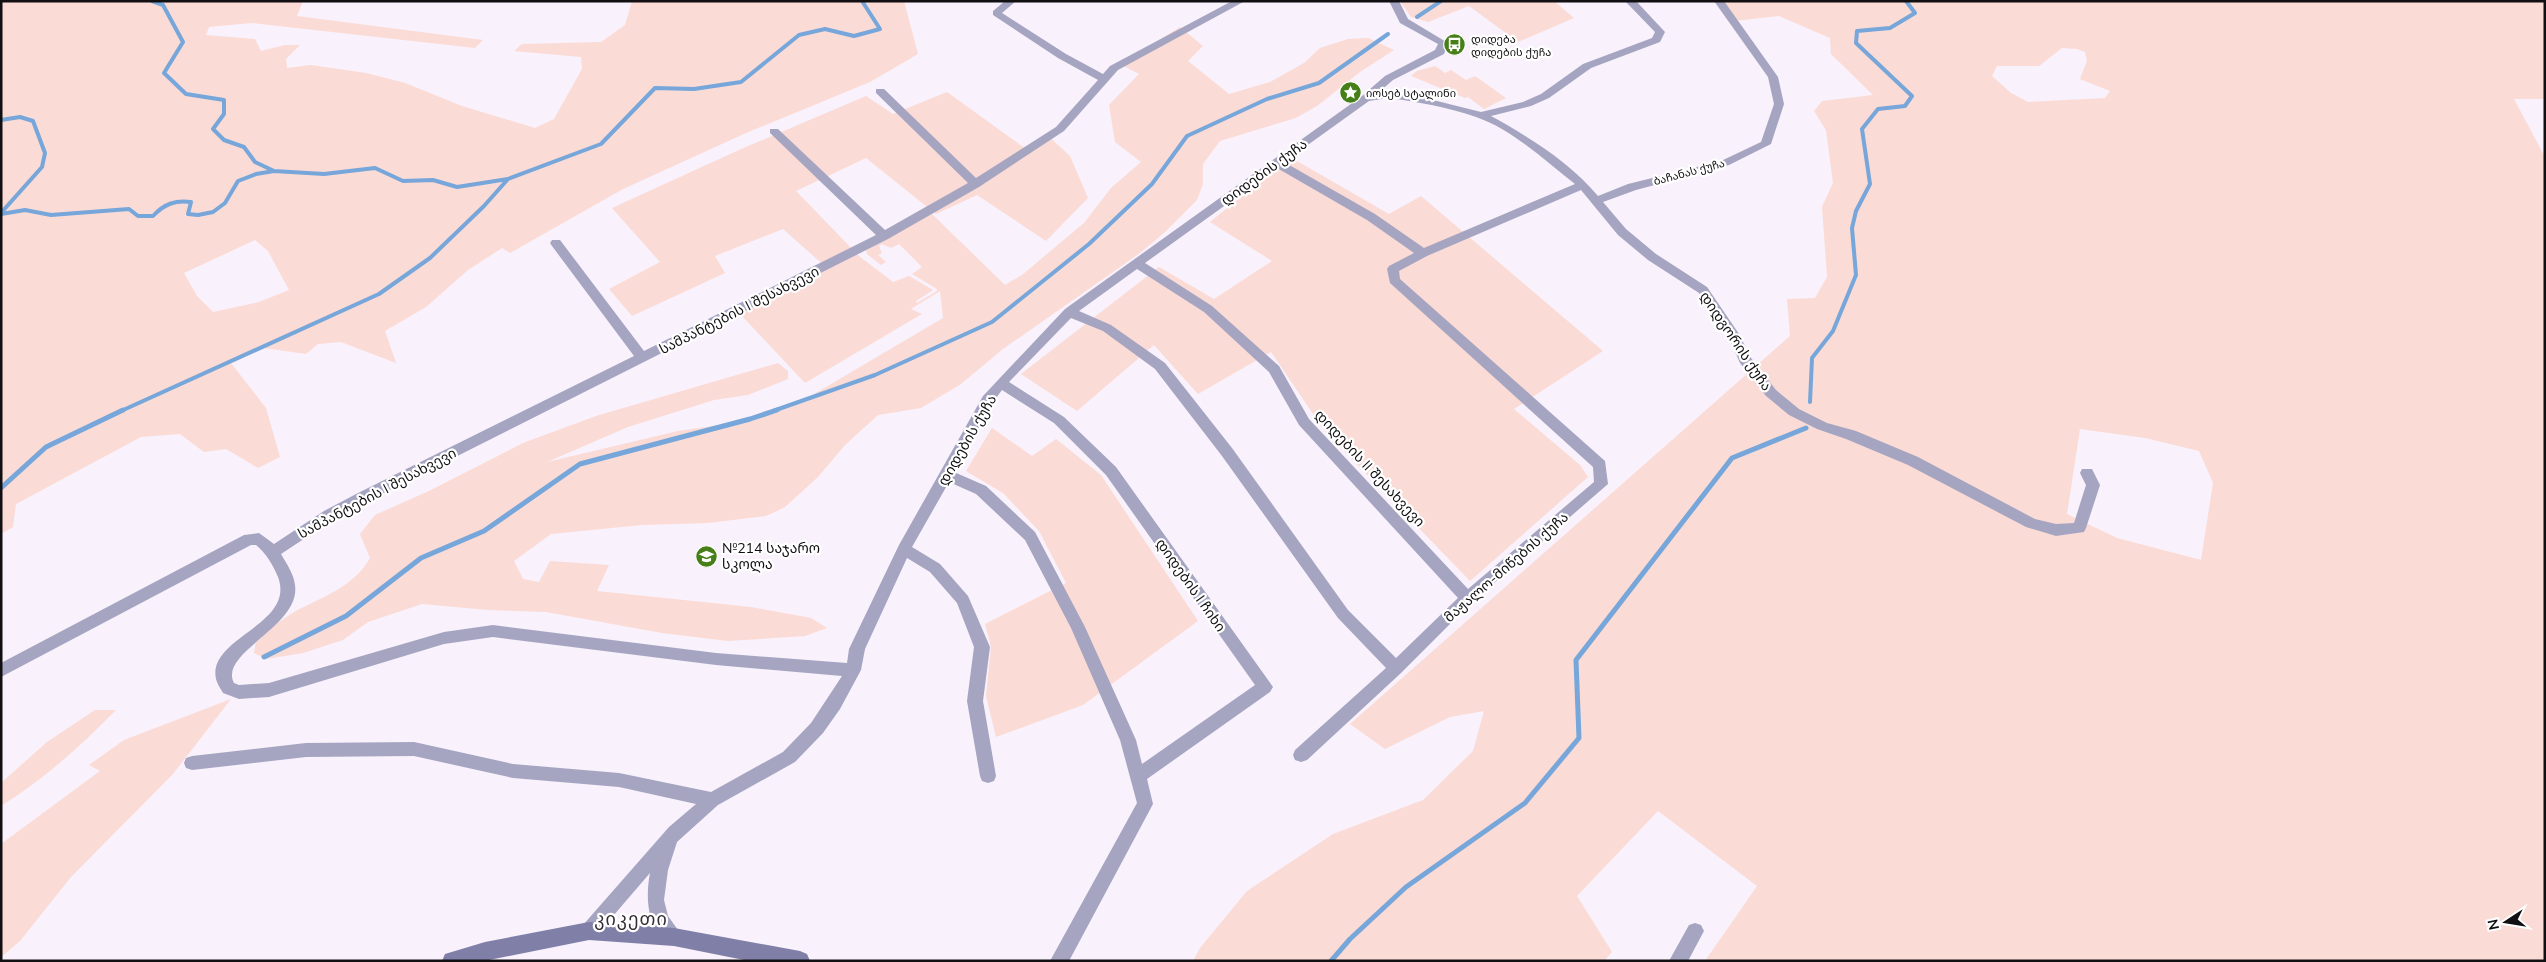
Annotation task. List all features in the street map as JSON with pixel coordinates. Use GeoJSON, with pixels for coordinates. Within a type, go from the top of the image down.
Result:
{"type":"FeatureCollection","features":[{"type":"Feature","properties":{"kind":"street"},"geometry":{"type":"LineString","coordinates":[[1011,1],[996,13],[1062,56],[1105,79]]}},
{"type":"Feature","properties":{"kind":"street","name":"სამპანტების I შესახვევი"},"geometry":{"type":"LineString","coordinates":[[272,552],[329,515],[884,236],[975,184],[1060,129],[1114,68],[1240,1]]}},
{"type":"Feature","properties":{"kind":"street","name":"დიდების ქუჩა"},"geometry":{"type":"LineString","coordinates":[[589,931],[675,832],[712,800],[789,757],[817,728],[834,704],[853,670],[857,649],[904,548],[947,475],[988,399],[1069,312],[1366,98],[1389,78],[1440,52],[1443,44],[1404,21],[1394,1]]}},
{"type":"Feature","properties":{"kind":"street"},"geometry":{"type":"LineString","coordinates":[[1481,115],[1527,104],[1545,96],[1587,66],[1656,40],[1660,32],[1630,1]]}},
{"type":"Feature","properties":{"kind":"street","name":"ბაჩანას ქუჩა"},"geometry":{"type":"LineString","coordinates":[[1597,200],[1632,187],[1725,163],[1766,144],[1779,104],[1773,77],[1719,1]]}},
{"type":"Feature","properties":{"kind":"street"},"geometry":{"type":"LineString","coordinates":[[880,91],[975,184]]}},
{"type":"Feature","properties":{"kind":"street","name":"დიდგორის ქუჩა"},"geometry":{"type":"LineString","coordinates":[[1366,98],[1388,95],[1413,98],[1481,115],[1523,138],[1583,185],[1622,232],[1652,256],[1703,290],[1735,337],[1745,360],[1771,393],[1794,412],[1822,426],[1851,435],[1913,461],[2030,523],[2056,530],[2079,528],[2093,485],[2088,473]]}},
{"type":"Feature","properties":{"kind":"street"},"geometry":{"type":"LineString","coordinates":[[774,130],[884,236]]}},
{"type":"Feature","properties":{"kind":"street"},"geometry":{"type":"LineString","coordinates":[[1275,162],[1370,217],[1423,253]]}},
{"type":"Feature","properties":{"kind":"street","name":"მაჟალო-მიწების ქუჩა"},"geometry":{"type":"LineString","coordinates":[[1301,755],[1396,668],[1467,598],[1602,484],[1600,465],[1394,280],[1393,269],[1423,253],[1583,185]]}},
{"type":"Feature","properties":{"kind":"street"},"geometry":{"type":"LineString","coordinates":[[556,243],[643,358]]}},
{"type":"Feature","properties":{"kind":"street","name":"დიდების II შესახვევი"},"geometry":{"type":"LineString","coordinates":[[1138,264],[1208,309],[1274,369],[1304,422],[1467,598]]}},
{"type":"Feature","properties":{"kind":"street"},"geometry":{"type":"LineString","coordinates":[[1069,312],[1107,328],[1160,366],[1227,452],[1343,614],[1396,668]]}},
{"type":"Feature","properties":{"kind":"street","name":"დიდების I ჩიხი"},"geometry":{"type":"LineString","coordinates":[[1001,383],[1059,420],[1111,472],[1265,687],[1138,776]]}},
{"type":"Feature","properties":{"kind":"street"},"geometry":{"type":"LineString","coordinates":[[947,475],[981,490],[1030,536],[1078,627],[1128,740],[1145,804],[1060,961]]}},
{"type":"Feature","properties":{"kind":"street"},"geometry":{"type":"LineString","coordinates":[[1,671],[249,538],[259,539],[272,552],[285,573],[288,591],[279,614],[230,658],[224,668],[223,677],[228,688],[239,692],[269,690],[444,638],[493,631],[716,659],[853,670]]}},
{"type":"Feature","properties":{"kind":"street"},"geometry":{"type":"LineString","coordinates":[[904,548],[935,568],[963,600],[982,647],[975,701],[988,776]]}},
{"type":"Feature","properties":{"kind":"street"},"geometry":{"type":"LineString","coordinates":[[192,762],[306,750],[414,749],[513,771],[619,780],[712,800]]}},
{"type":"Feature","properties":{"kind":"street"},"geometry":{"type":"LineString","coordinates":[[674,937],[660,919],[656,887],[663,856],[675,832]]}},
{"type":"Feature","properties":{"kind":"street"},"geometry":{"type":"LineString","coordinates":[[1678,961],[1695,930]]}},
{"type":"Feature","properties":{"kind":"street"},"geometry":{"type":"LineString","coordinates":[[452,961],[485,951],[589,931],[674,937],[800,961]]}},
{"type":"Feature","properties":{"kind":"shaded area"},"geometry":{"type":"Polygon","coordinates":[[[1,1],[303,1],[297,16],[483,40],[475,48],[251,23],[209,27],[206,35],[255,39],[261,51],[285,45],[300,45],[286,59],[287,68],[311,65],[366,73],[405,83],[462,106],[535,128],[554,119],[582,69],[581,57],[514,51],[522,44],[601,42],[625,25],[632,1],[904,1],[918,54],[870,82],[746,133],[623,189],[510,253],[502,248],[468,270],[426,307],[385,331],[396,363],[341,342],[318,344],[306,354],[264,348],[231,363],[266,408],[280,457],[258,468],[226,449],[204,452],[180,434],[141,437],[16,504],[13,527],[1,534],[1,1]],[[255,240],[184,273],[197,296],[213,312],[259,302],[289,290],[268,251],[255,240]]]}},
{"type":"Feature","properties":{"kind":"shaded area"},"geometry":{"type":"Polygon","coordinates":[[[1400,1],[1554,1],[1574,18],[1518,42],[1469,6],[1428,22],[1411,17],[1400,1]]]}},
{"type":"Feature","properties":{"kind":"shaded area"},"geometry":{"type":"Polygon","coordinates":[[[1723,1],[2545,1],[2545,99],[2514,99],[2545,157],[2545,961],[1705,961],[1757,886],[1658,811],[1577,896],[1612,952],[1604,961],[1193,961],[1200,948],[1247,891],[1333,834],[1423,800],[1473,751],[1484,711],[1450,717],[1385,749],[1350,724],[1790,336],[1787,299],[1815,298],[1827,277],[1822,207],[1833,183],[1826,130],[1814,111],[1822,101],[1873,95],[1831,54],[1830,38],[1779,16],[1734,21],[1723,1]],[[2062,48],[2039,66],[1997,66],[1992,76],[2011,93],[2028,102],[2105,98],[2110,91],[2080,79],[2087,61],[2085,52],[2077,49],[2062,48]],[[2080,429],[2067,514],[2117,538],[2201,560],[2213,483],[2199,451],[2145,438],[2080,429]]]}},
{"type":"Feature","properties":{"kind":"shaded area"},"geometry":{"type":"Polygon","coordinates":[[[1180,27],[1203,46],[1188,61],[1229,94],[1270,82],[1304,63],[1320,48],[1348,39],[1368,38],[1394,50],[1360,72],[1317,106],[1296,118],[1220,141],[1203,164],[1203,184],[1197,200],[1165,232],[1140,253],[1003,349],[961,384],[921,408],[878,415],[845,445],[818,477],[785,507],[766,516],[708,523],[642,525],[551,534],[514,561],[523,579],[539,582],[550,561],[609,565],[597,591],[751,607],[811,618],[827,628],[805,636],[728,641],[662,633],[546,612],[488,610],[422,604],[368,622],[343,640],[303,653],[266,659],[254,653],[257,635],[294,612],[346,584],[363,568],[370,558],[360,534],[375,515],[429,491],[523,443],[596,416],[778,363],[788,371],[788,379],[748,395],[714,400],[628,427],[547,462],[678,431],[754,420],[804,400],[943,318],[940,291],[911,309],[922,314],[805,383],[740,314],[827,268],[783,229],[715,256],[725,273],[632,316],[609,289],[660,262],[612,208],[739,150],[866,96],[893,114],[947,92],[1026,149],[1046,134],[1070,156],[1088,198],[1046,241],[977,195],[936,214],[866,158],[796,191],[859,256],[893,282],[909,276],[933,290],[916,301],[917,303],[937,291],[937,289],[912,274],[922,267],[899,244],[891,248],[882,244],[879,246],[882,253],[878,255],[886,262],[881,265],[867,254],[866,250],[931,213],[1005,285],[1022,275],[1084,223],[1111,188],[1141,162],[1115,142],[1109,105],[1139,74],[1120,64],[1180,27]]]}},
{"type":"Feature","properties":{"kind":"shaded area"},"geometry":{"type":"Polygon","coordinates":[[[1435,66],[1445,73],[1451,70],[1466,80],[1475,76],[1506,98],[1484,109],[1468,97],[1465,98],[1411,76],[1417,71],[1435,66]]]}},
{"type":"Feature","properties":{"kind":"shaded area"},"geometry":{"type":"Polygon","coordinates":[[[1290,157],[1389,214],[1421,196],[1603,351],[1514,409],[1580,465],[1588,477],[1470,581],[1324,430],[1271,352],[1198,394],[1154,345],[1077,411],[1021,374],[1159,267],[1214,299],[1272,261],[1210,222],[1290,157]]]}},
{"type":"Feature","properties":{"kind":"shaded area"},"geometry":{"type":"Polygon","coordinates":[[[992,428],[1032,456],[1056,439],[1101,475],[1198,621],[1083,705],[996,737],[986,696],[991,647],[985,624],[1066,583],[1039,531],[1003,493],[966,471],[992,428]]]}},
{"type":"Feature","properties":{"kind":"shaded area"},"geometry":{"type":"Polygon","coordinates":[[[231,699],[173,774],[71,877],[20,941],[1,957],[1,844],[100,771],[89,765],[124,740],[231,699]]]}},
{"type":"Feature","properties":{"kind":"shaded area"},"geometry":{"type":"Polygon","coordinates":[[[95,710],[116,710],[62,761],[32,785],[1,806],[1,783],[47,742],[95,710]]]}},
{"type":"Feature","properties":{"kind":"waterway"},"geometry":{"type":"LineString","coordinates":[[152,1],[163,5],[183,42],[164,73],[186,94],[224,100],[224,114],[213,129],[224,140],[244,147],[255,162],[274,171]]}},
{"type":"Feature","properties":{"kind":"waterway"},"geometry":{"type":"LineString","coordinates":[[508,179],[601,144],[655,88],[694,89],[741,82],[799,35],[825,29],[854,36],[880,29],[862,1]]}},
{"type":"Feature","properties":{"kind":"waterway"},"geometry":{"type":"LineString","coordinates":[[1417,17],[1441,1]]}},
{"type":"Feature","properties":{"kind":"waterway"},"geometry":{"type":"LineString","coordinates":[[1810,402],[1812,358],[1833,331],[1856,275],[1852,228],[1856,211],[1870,184],[1862,129],[1878,109],[1905,106],[1912,96],[1856,43],[1857,31],[1890,28],[1915,13],[1906,1]]}},
{"type":"Feature","properties":{"kind":"waterway"},"geometry":{"type":"LineString","coordinates":[[773,411],[875,375],[992,322],[1089,244],[1152,184],[1187,136],[1267,99],[1319,83],[1388,34]]}},
{"type":"Feature","properties":{"kind":"waterway"},"geometry":{"type":"LineString","coordinates":[[1,120],[20,117],[33,121],[45,153],[42,167],[1,213]]}},
{"type":"Feature","properties":{"kind":"waterway"},"geometry":{"type":"LineString","coordinates":[[274,171],[324,174],[375,168],[403,181],[433,180],[457,187],[508,179]]}},
{"type":"Feature","properties":{"kind":"waterway"},"geometry":{"type":"LineString","coordinates":[[1,214],[25,210],[51,215],[129,209],[138,216],[153,216],[161,208],[175,202],[191,202],[188,214],[198,215],[213,212],[225,203],[238,181],[256,174],[274,171]]}},
{"type":"Feature","properties":{"kind":"waterway"},"geometry":{"type":"LineString","coordinates":[[121,411],[379,294],[430,258],[484,206],[508,179]]}},
{"type":"Feature","properties":{"kind":"waterway"},"geometry":{"type":"LineString","coordinates":[[1,488],[46,447],[123,410]]}},
{"type":"Feature","properties":{"kind":"waterway"},"geometry":{"type":"LineString","coordinates":[[264,657],[346,616],[421,558],[484,531],[580,464],[750,419],[777,410]]}},
{"type":"Feature","properties":{"kind":"waterway"},"geometry":{"type":"LineString","coordinates":[[1331,961],[1350,939],[1406,887],[1525,803],[1579,738],[1576,660],[1732,458],[1806,428]]}},
{"type":"Feature","properties":{"kind":"place","name":"დიდება დიდების ქუჩა"},"geometry":{"type":"Point","coordinates":[1455,45]}},
{"type":"Feature","properties":{"kind":"place","name":"იოსებ სტალინი"},"geometry":{"type":"Point","coordinates":[1350,93]}},
{"type":"Feature","properties":{"kind":"place","name":"№214 საჯარო სკოლა"},"geometry":{"type":"Point","coordinates":[706,556]}},
{"type":"Feature","properties":{"kind":"district","name":"კიკეთი"},"geometry":{"type":"Point","coordinates":[631,918]}}]}
